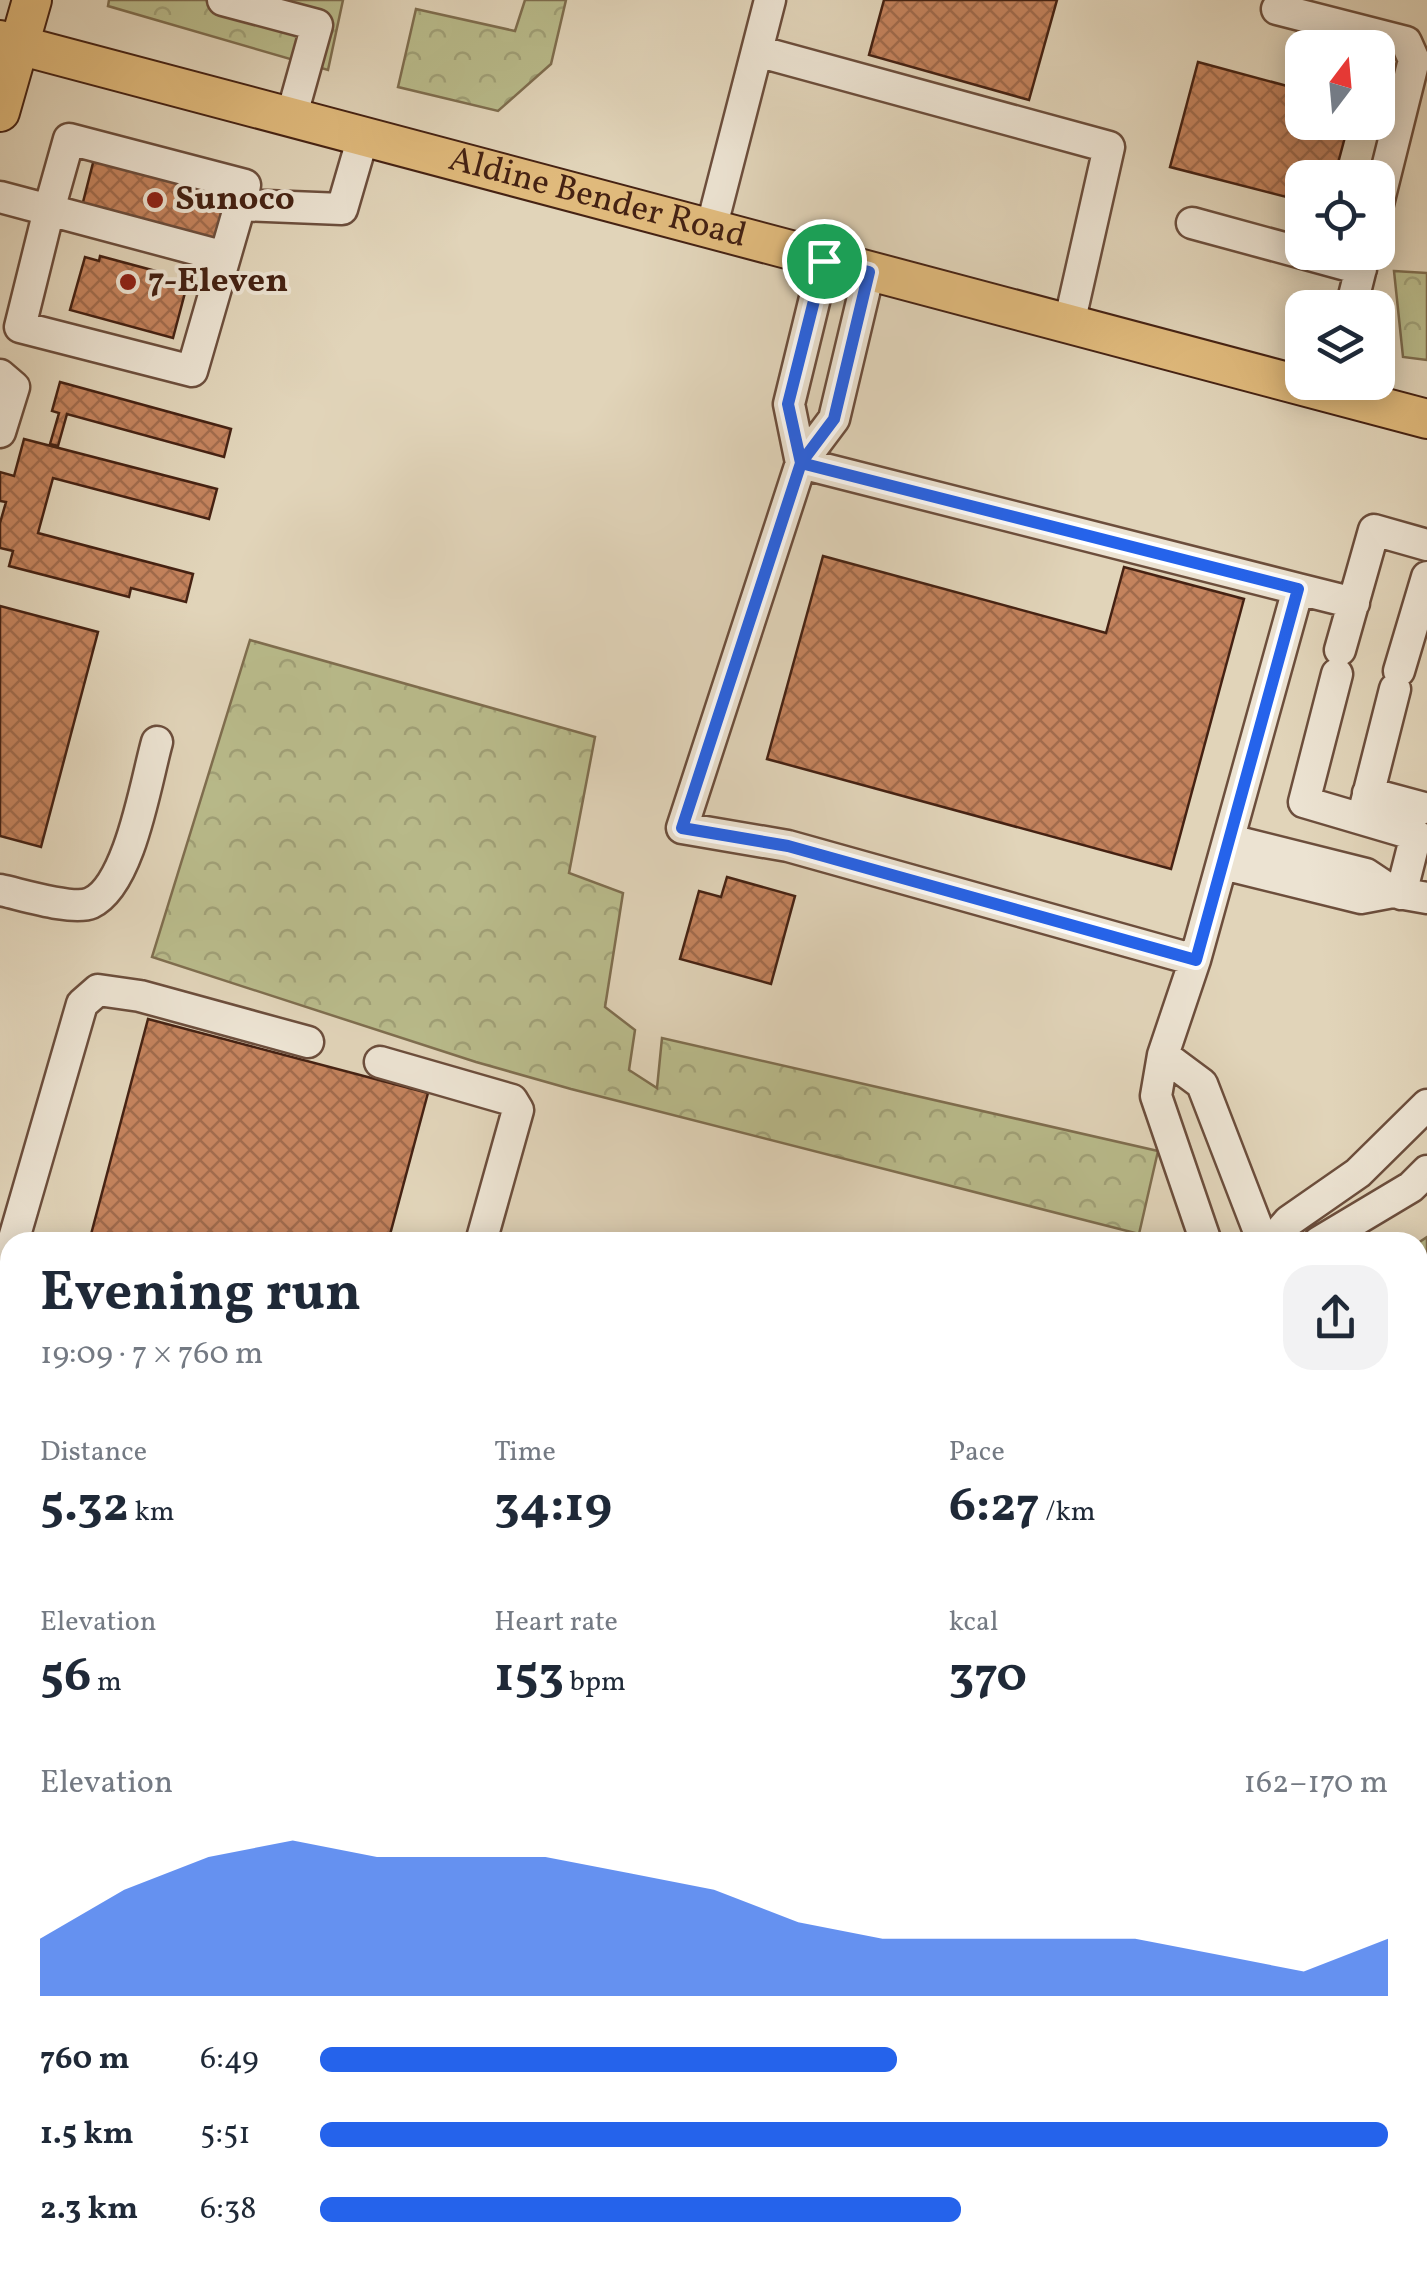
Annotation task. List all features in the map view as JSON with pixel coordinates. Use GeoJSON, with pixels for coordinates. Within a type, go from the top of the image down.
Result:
{"type":"FeatureCollection","features":[{"type":"Feature","properties":{"kind":"main road"},"geometry":{"type":"LineString","coordinates":[[0,112],[10,43],[32,0]]}},
{"type":"Feature","properties":{"kind":"main road","name":"Aldine Bender Road"},"geometry":{"type":"LineString","coordinates":[[10,43],[824,261],[1285,377]]}},
{"type":"Feature","properties":{"kind":"main road","name":"Aldine Bender Road"},"geometry":{"type":"LineString","coordinates":[[1368,400],[1427,419]]}},
{"type":"Feature","properties":{"kind":"street"},"geometry":{"type":"LineString","coordinates":[[224,0],[295,9],[317,26],[290,118]]}},
{"type":"Feature","properties":{"kind":"street"},"geometry":{"type":"LineString","coordinates":[[711,230],[770,0]]}},
{"type":"Feature","properties":{"kind":"street"},"geometry":{"type":"LineString","coordinates":[[1276,8],[1406,42],[1414,60],[1389,160]]}},
{"type":"Feature","properties":{"kind":"street"},"geometry":{"type":"LineString","coordinates":[[757,52],[1109,146],[1069,324]]}},
{"type":"Feature","properties":{"kind":"street"},"geometry":{"type":"LineString","coordinates":[[240,204],[342,209],[363,137]]}},
{"type":"Feature","properties":{"kind":"street"},"geometry":{"type":"LineString","coordinates":[[68,139],[245,185],[192,371],[20,326],[49,210],[68,139]]}},
{"type":"Feature","properties":{"kind":"street"},"geometry":{"type":"LineString","coordinates":[[0,197],[225,257]]}},
{"type":"Feature","properties":{"kind":"street"},"geometry":{"type":"LineString","coordinates":[[1192,223],[1285,244]]}},
{"type":"Feature","properties":{"kind":"street"},"geometry":{"type":"LineString","coordinates":[[801,463],[788,404],[824,261]]}},
{"type":"Feature","properties":{"kind":"street"},"geometry":{"type":"LineString","coordinates":[[869,272],[834,419],[801,463],[682,828],[788,846],[1196,960]]}},
{"type":"Feature","properties":{"kind":"street"},"geometry":{"type":"LineString","coordinates":[[0,375],[14,387],[0,432]]}},
{"type":"Feature","properties":{"kind":"street"},"geometry":{"type":"LineString","coordinates":[[801,463],[1354,603]]}},
{"type":"Feature","properties":{"kind":"street"},"geometry":{"type":"LineString","coordinates":[[1426,806],[1304,802],[1374,530],[1427,545]]}},
{"type":"Feature","properties":{"kind":"street"},"geometry":{"type":"LineString","coordinates":[[1365,806],[1427,578]]}},
{"type":"Feature","properties":{"kind":"street"},"geometry":{"type":"LineString","coordinates":[[1203,1232],[1156,1096],[1164,1055],[1196,960],[1298,589]]}},
{"type":"Feature","properties":{"kind":"street"},"geometry":{"type":"LineString","coordinates":[[0,890],[74,904],[89,904],[101,895],[114,881],[132,836],[157,742]]}},
{"type":"Feature","properties":{"kind":"street"},"geometry":{"type":"LineString","coordinates":[[1365,806],[1416,835],[1409,895]]}},
{"type":"Feature","properties":{"kind":"street"},"geometry":{"type":"LineString","coordinates":[[1226,852],[1366,874],[1409,895]]}},
{"type":"Feature","properties":{"kind":"street"},"geometry":{"type":"LineString","coordinates":[[1409,895],[1427,853]]}},
{"type":"Feature","properties":{"kind":"street"},"geometry":{"type":"LineString","coordinates":[[17,1232],[82,1004],[98,990],[140,996],[308,1042]]}},
{"type":"Feature","properties":{"kind":"street"},"geometry":{"type":"LineString","coordinates":[[1164,1055],[1202,1084],[1259,1232]]}},
{"type":"Feature","properties":{"kind":"street"},"geometry":{"type":"LineString","coordinates":[[380,1062],[512,1100],[518,1110],[484,1232]]}},
{"type":"Feature","properties":{"kind":"street"},"geometry":{"type":"LineString","coordinates":[[1280,1232],[1289,1221],[1358,1173],[1427,1105]]}},
{"type":"Feature","properties":{"kind":"street"},"geometry":{"type":"LineString","coordinates":[[1335,1232],[1411,1186],[1427,1171]]}},
{"type":"Feature","properties":{"kind":"green space"},"geometry":{"type":"Polygon","coordinates":[[[109,0],[343,0],[328,70],[108,6],[109,0]]]}},
{"type":"Feature","properties":{"kind":"green space"},"geometry":{"type":"Polygon","coordinates":[[[525,0],[566,0],[551,64],[498,111],[398,87],[416,9],[515,31],[525,0]]]}},
{"type":"Feature","properties":{"kind":"green space"},"geometry":{"type":"Polygon","coordinates":[[[1394,271],[1427,273],[1427,360],[1403,357],[1394,271]]]}},
{"type":"Feature","properties":{"kind":"green space"},"geometry":{"type":"Polygon","coordinates":[[[250,640],[595,737],[569,873],[623,893],[605,1007],[635,1030],[629,1070],[657,1088],[662,1038],[1158,1151],[1139,1232],[571,1089],[152,957],[250,640]]]}},
{"type":"Feature","properties":{"kind":"building"},"geometry":{"type":"Polygon","coordinates":[[[884,0],[1057,0],[1029,100],[869,55],[884,0]]]}},
{"type":"Feature","properties":{"kind":"building"},"geometry":{"type":"Polygon","coordinates":[[[1198,62],[1285,85],[1285,140],[1344,140],[1339,160],[1285,160],[1285,197],[1170,167],[1198,62]]]}},
{"type":"Feature","properties":{"kind":"building","name":"Sunoco"},"geometry":{"type":"Polygon","coordinates":[[[94,159],[227,194],[215,241],[82,206],[94,159]]]}},
{"type":"Feature","properties":{"kind":"building"},"geometry":{"type":"Polygon","coordinates":[[[100,256],[163,273],[162,278],[187,285],[173,338],[70,310],[85,257],[99,261],[100,256]]]}},
{"type":"Feature","properties":{"kind":"building"},"geometry":{"type":"Polygon","coordinates":[[[60,382],[231,429],[224,457],[67,414],[58,446],[50,444],[59,413],[52,411],[60,382]]]}},
{"type":"Feature","properties":{"kind":"building"},"geometry":{"type":"Polygon","coordinates":[[[24,439],[217,489],[209,519],[53,478],[38,533],[193,574],[186,602],[131,588],[129,597],[9,566],[13,551],[0,548],[0,523],[6,502],[0,501],[0,472],[14,476],[24,439]]]}},
{"type":"Feature","properties":{"kind":"building"},"geometry":{"type":"Polygon","coordinates":[[[823,556],[1106,633],[1124,567],[1244,599],[1171,869],[767,759],[823,556]]]}},
{"type":"Feature","properties":{"kind":"building"},"geometry":{"type":"Polygon","coordinates":[[[0,606],[98,632],[41,847],[0,836],[0,606]]]}},
{"type":"Feature","properties":{"kind":"building"},"geometry":{"type":"Polygon","coordinates":[[[727,877],[795,896],[771,984],[680,959],[699,891],[721,897],[727,877]]]}},
{"type":"Feature","properties":{"kind":"building"},"geometry":{"type":"Polygon","coordinates":[[[148,1019],[428,1093],[391,1232],[92,1232],[148,1019]]]}},
{"type":"Feature","properties":{"kind":"place","name":"Sunoco"},"geometry":{"type":"Point","coordinates":[155,200]}},
{"type":"Feature","properties":{"kind":"place","name":"7-Eleven"},"geometry":{"type":"Point","coordinates":[128,282]}},
{"type":"Feature","properties":{"kind":"route"},"geometry":{"type":"LineString","coordinates":[[824,261],[788,404],[801,463],[682,828],[788,846],[1196,960],[1298,589],[801,463],[834,419],[869,272],[824,261]]}}]}
